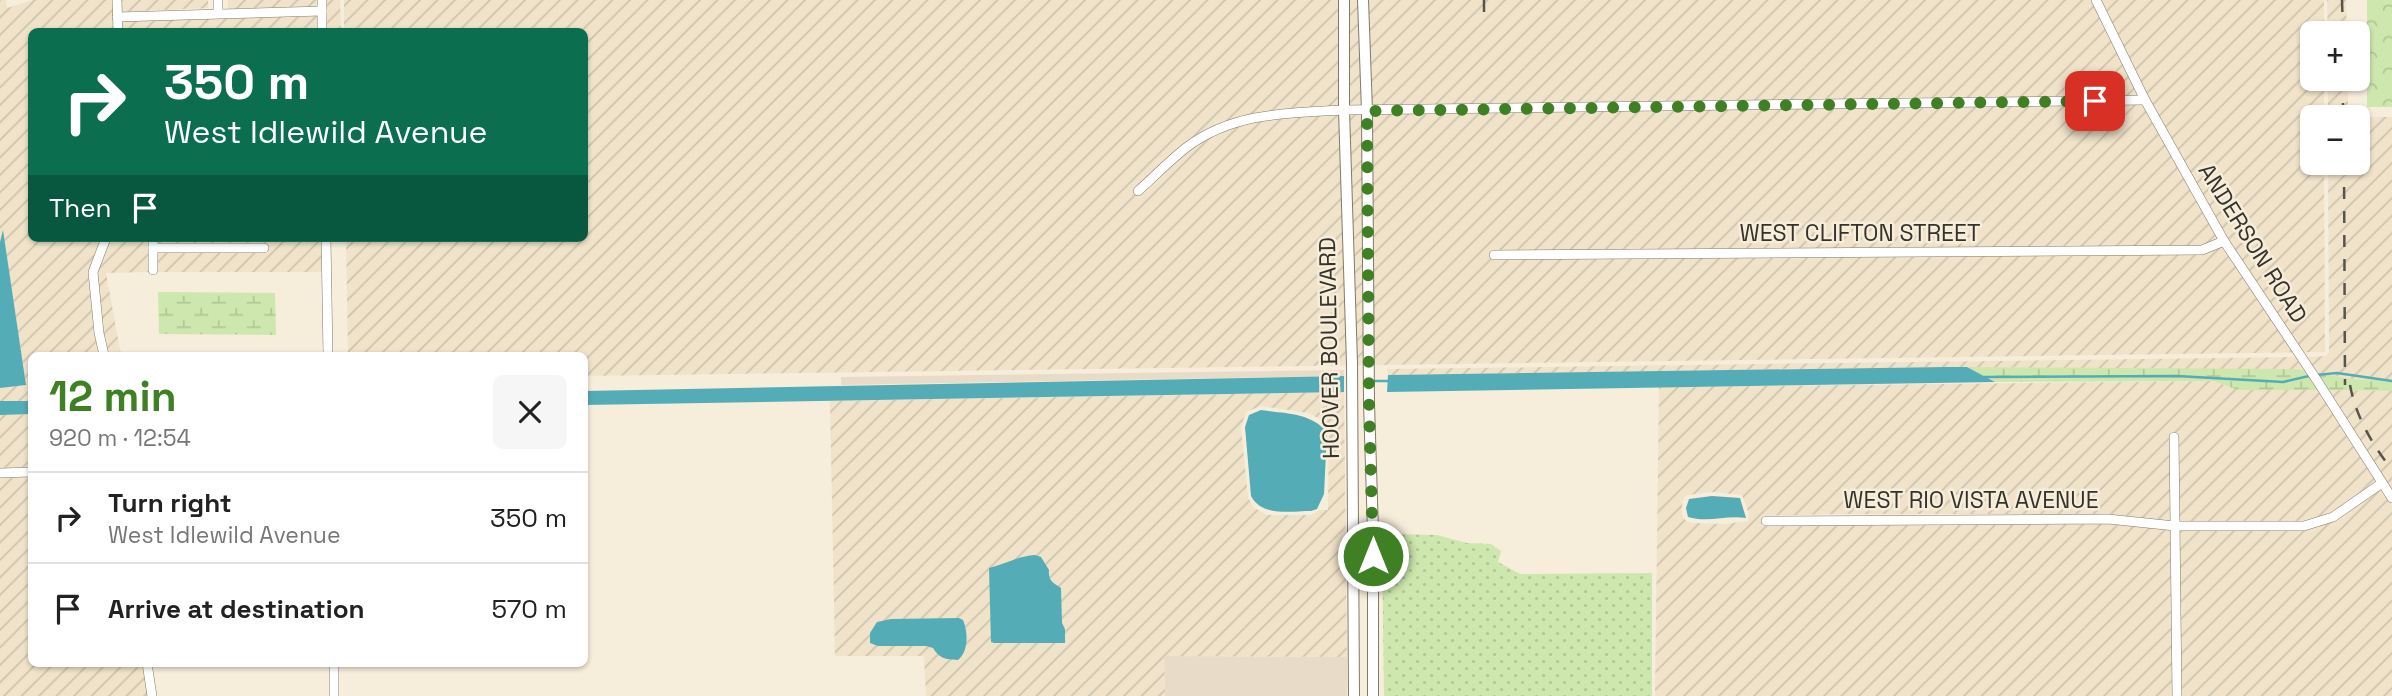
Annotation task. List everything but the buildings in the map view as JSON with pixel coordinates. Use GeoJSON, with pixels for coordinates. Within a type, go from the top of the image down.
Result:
{"type":"FeatureCollection","features":[{"type":"Feature","properties":{"kind":"main road","name":"HOOVER BOULEVARD"},"geometry":{"type":"LineString","coordinates":[[1344,0],[1344,110],[1352,363],[1354,696]]}},
{"type":"Feature","properties":{"kind":"main road","name":"HOOVER BOULEVARD"},"geometry":{"type":"LineString","coordinates":[[1363,0],[1367,111],[1373,696]]}},
{"type":"Feature","properties":{"kind":"street"},"geometry":{"type":"LineString","coordinates":[[117,0],[118,28]]}},
{"type":"Feature","properties":{"kind":"street"},"geometry":{"type":"LineString","coordinates":[[218,0],[218,13]]}},
{"type":"Feature","properties":{"kind":"street","name":"ANDERSON ROAD"},"geometry":{"type":"LineString","coordinates":[[2096,0],[2145,100],[2224,241],[2392,498]]}},
{"type":"Feature","properties":{"kind":"street"},"geometry":{"type":"LineString","coordinates":[[117,17],[322,5],[322,28]]}},
{"type":"Feature","properties":{"kind":"street"},"geometry":{"type":"LineString","coordinates":[[1138,191],[1189,146],[1232,124],[1265,114],[1344,110],[2145,100]]}},
{"type":"Feature","properties":{"kind":"street","name":"WEST CLIFTON STREET"},"geometry":{"type":"LineString","coordinates":[[1494,255],[2202,250],[2224,241]]}},
{"type":"Feature","properties":{"kind":"street"},"geometry":{"type":"LineString","coordinates":[[103,352],[93,272],[104,242]]}},
{"type":"Feature","properties":{"kind":"street"},"geometry":{"type":"LineString","coordinates":[[326,242],[328,352]]}},
{"type":"Feature","properties":{"kind":"street"},"geometry":{"type":"LineString","coordinates":[[153,270],[153,243],[264,248]]}},
{"type":"Feature","properties":{"kind":"street"},"geometry":{"type":"LineString","coordinates":[[2174,437],[2177,696]]}},
{"type":"Feature","properties":{"kind":"street"},"geometry":{"type":"LineString","coordinates":[[0,473],[28,472]]}},
{"type":"Feature","properties":{"kind":"street","name":"WEST RIO VISTA AVENUE"},"geometry":{"type":"LineString","coordinates":[[1766,521],[2108,519],[2175,526],[2304,526],[2333,517],[2382,483]]}},
{"type":"Feature","properties":{"kind":"street"},"geometry":{"type":"LineString","coordinates":[[148,667],[152,696]]}},
{"type":"Feature","properties":{"kind":"street"},"geometry":{"type":"LineString","coordinates":[[334,667],[334,696]]}},
{"type":"Feature","properties":{"kind":"shaded area"},"geometry":{"type":"Polygon","coordinates":[[[0,0],[6,0],[7,8],[32,0],[113,0],[113,28],[28,28],[28,242],[100,242],[88,273],[94,333],[99,352],[28,352],[28,401],[0,401],[0,388],[26,384],[3,232],[0,242],[0,0]]]}},
{"type":"Feature","properties":{"kind":"shaded area"},"geometry":{"type":"Polygon","coordinates":[[[121,0],[208,0],[208,8],[122,12],[121,0]]]}},
{"type":"Feature","properties":{"kind":"shaded area"},"geometry":{"type":"Polygon","coordinates":[[[228,0],[318,0],[318,6],[228,9],[228,0]]]}},
{"type":"Feature","properties":{"kind":"shaded area"},"geometry":{"type":"Polygon","coordinates":[[[326,0],[340,0],[341,28],[327,28],[326,0]]]}},
{"type":"Feature","properties":{"kind":"shaded area"},"geometry":{"type":"Polygon","coordinates":[[[344,0],[2324,0],[2324,21],[2300,21],[2300,91],[2324,91],[2324,105],[2300,105],[2300,175],[2324,175],[2325,352],[588,376],[588,352],[348,352],[346,242],[588,242],[588,28],[344,28],[344,0]]]}},
{"type":"Feature","properties":{"kind":"shaded area"},"geometry":{"type":"Polygon","coordinates":[[[2327,0],[2346,0],[2347,21],[2328,21],[2327,0]]]}},
{"type":"Feature","properties":{"kind":"shaded area"},"geometry":{"type":"Polygon","coordinates":[[[318,16],[318,28],[122,28],[122,21],[318,16]]]}},
{"type":"Feature","properties":{"kind":"shaded area"},"geometry":{"type":"Polygon","coordinates":[[[2328,91],[2348,91],[2348,105],[2328,105],[2328,91]]]}},
{"type":"Feature","properties":{"kind":"shaded area"},"geometry":{"type":"Polygon","coordinates":[[[2370,117],[2392,117],[2392,380],[2352,379],[2318,373],[2307,357],[2326,356],[2329,352],[2328,175],[2370,175],[2370,117]]]}},
{"type":"Feature","properties":{"kind":"shaded area"},"geometry":{"type":"Polygon","coordinates":[[[109,242],[148,242],[149,272],[106,273],[120,352],[108,352],[103,332],[97,273],[109,242]]]}},
{"type":"Feature","properties":{"kind":"shaded area"},"geometry":{"type":"Polygon","coordinates":[[[322,242],[322,272],[158,272],[157,253],[268,253],[268,244],[157,243],[322,242]]]}},
{"type":"Feature","properties":{"kind":"shaded area"},"geometry":{"type":"Polygon","coordinates":[[[2296,357],[2305,371],[1945,367],[1388,375],[1387,369],[2296,357]]]}},
{"type":"Feature","properties":{"kind":"shaded area"},"geometry":{"type":"Polygon","coordinates":[[[1344,370],[1344,376],[841,385],[841,377],[1344,370]]]}},
{"type":"Feature","properties":{"kind":"shaded area"},"geometry":{"type":"Polygon","coordinates":[[[2214,381],[2238,390],[2318,390],[2376,481],[2332,512],[2303,521],[2179,521],[2178,432],[2170,432],[2170,521],[2108,514],[1762,516],[1762,526],[2108,524],[2170,530],[2173,696],[1655,696],[1659,387],[2214,381]],[[1712,492],[1687,495],[1683,499],[1682,515],[1686,521],[1693,523],[1725,524],[1748,521],[1749,514],[1742,495],[1712,492]]]}},
{"type":"Feature","properties":{"kind":"shaded area"},"geometry":{"type":"Polygon","coordinates":[[[2329,390],[2392,391],[2392,489],[2349,423],[2329,390]]]}},
{"type":"Feature","properties":{"kind":"shaded area"},"geometry":{"type":"Polygon","coordinates":[[[1344,392],[1347,657],[1164,656],[1165,696],[926,696],[924,656],[835,656],[830,401],[1344,392]],[[1261,406],[1246,412],[1241,427],[1248,497],[1253,507],[1267,515],[1311,515],[1320,510],[1328,510],[1329,429],[1322,420],[1308,413],[1261,406]]]}},
{"type":"Feature","properties":{"kind":"shaded area"},"geometry":{"type":"Polygon","coordinates":[[[28,414],[28,467],[0,468],[0,415],[28,414]]]}},
{"type":"Feature","properties":{"kind":"shaded area"},"geometry":{"type":"Polygon","coordinates":[[[28,477],[28,667],[144,667],[148,696],[0,696],[0,478],[28,477]]]}},
{"type":"Feature","properties":{"kind":"shaded area"},"geometry":{"type":"Polygon","coordinates":[[[2381,489],[2392,506],[2392,696],[2181,696],[2179,531],[2305,530],[2336,521],[2381,489]]]}},
{"type":"Feature","properties":{"kind":"shaded area"},"geometry":{"type":"Polygon","coordinates":[[[1164,656],[1347,657],[1347,696],[1165,696],[1164,656]]]}},
{"type":"Feature","properties":{"kind":"green space"},"geometry":{"type":"Polygon","coordinates":[[[2367,0],[2392,0],[2392,107],[2367,105],[2367,91],[2370,91],[2370,21],[2367,21],[2367,0]]]}},
{"type":"Feature","properties":{"kind":"green space"},"geometry":{"type":"Polygon","coordinates":[[[158,292],[275,293],[276,335],[159,334],[158,292]]]}},
{"type":"Feature","properties":{"kind":"green space"},"geometry":{"type":"Polygon","coordinates":[[[1967,367],[2298,369],[2305,371],[2318,390],[2238,390],[2214,381],[1995,382],[1967,367]]]}},
{"type":"Feature","properties":{"kind":"green space"},"geometry":{"type":"Polygon","coordinates":[[[2318,373],[2352,379],[2392,380],[2392,391],[2329,390],[2318,373]]]}},
{"type":"Feature","properties":{"kind":"green space"},"geometry":{"type":"Polygon","coordinates":[[[1388,534],[1437,535],[1467,543],[1491,544],[1501,551],[1498,562],[1520,574],[1652,573],[1652,696],[1384,696],[1382,541],[1388,534]]]}},
{"type":"Feature","properties":{"kind":"water"},"geometry":{"type":"Polygon","coordinates":[[[3,230],[26,385],[0,388],[0,242],[3,230]]]}},
{"type":"Feature","properties":{"kind":"water"},"geometry":{"type":"Polygon","coordinates":[[[1967,367],[1995,382],[1387,392],[1388,375],[1967,367]]]}},
{"type":"Feature","properties":{"kind":"water"},"geometry":{"type":"Polygon","coordinates":[[[1344,376],[1344,392],[588,405],[588,391],[1344,376]]]}},
{"type":"Feature","properties":{"kind":"water"},"geometry":{"type":"Polygon","coordinates":[[[0,401],[28,401],[28,414],[0,415],[0,401]]]}},
{"type":"Feature","properties":{"kind":"water"},"geometry":{"type":"Polygon","coordinates":[[[1261,410],[1305,417],[1327,432],[1324,494],[1317,509],[1286,512],[1269,510],[1256,503],[1251,496],[1245,427],[1249,415],[1261,410]]]}},
{"type":"Feature","properties":{"kind":"water"},"geometry":{"type":"Polygon","coordinates":[[[1712,496],[1740,498],[1746,518],[1688,517],[1686,508],[1689,499],[1712,496]]]}},
{"type":"Feature","properties":{"kind":"water"},"geometry":{"type":"Polygon","coordinates":[[[1035,555],[1041,557],[1049,570],[1050,579],[1061,588],[1065,643],[991,642],[989,568],[1035,555]]]}},
{"type":"Feature","properties":{"kind":"water"},"geometry":{"type":"Polygon","coordinates":[[[891,619],[963,620],[967,636],[964,652],[958,660],[943,658],[933,648],[926,646],[878,646],[870,643],[870,633],[877,622],[891,619]]]}},
{"type":"Feature","properties":{"kind":"waterway"},"geometry":{"type":"LineString","coordinates":[[2316,375],[2337,373],[2392,381]]}},
{"type":"Feature","properties":{"kind":"waterway"},"geometry":{"type":"LineString","coordinates":[[1984,377],[2177,376],[2283,382],[2309,376]]}},
{"type":"Feature","properties":{"kind":"waterway"},"geometry":{"type":"LineString","coordinates":[[1372,381],[1390,381]]}},
{"type":"Feature","properties":{"kind":"railway"},"geometry":{"type":"LineString","coordinates":[[1484,0],[1484,13]]}},
{"type":"Feature","properties":{"kind":"railway"},"geometry":{"type":"LineString","coordinates":[[2342,0],[2343,21]]}},
{"type":"Feature","properties":{"kind":"railway"},"geometry":{"type":"LineString","coordinates":[[2343,91],[2343,105]]}},
{"type":"Feature","properties":{"kind":"railway"},"geometry":{"type":"LineString","coordinates":[[2344,175],[2345,385]]}},
{"type":"Feature","properties":{"kind":"railway"},"geometry":{"type":"LineString","coordinates":[[2350,385],[2366,430],[2392,470]]}},
{"type":"Feature","properties":{"kind":"route"},"geometry":{"type":"LineString","coordinates":[[1373,556],[1367,111],[2095,101]]}}]}
